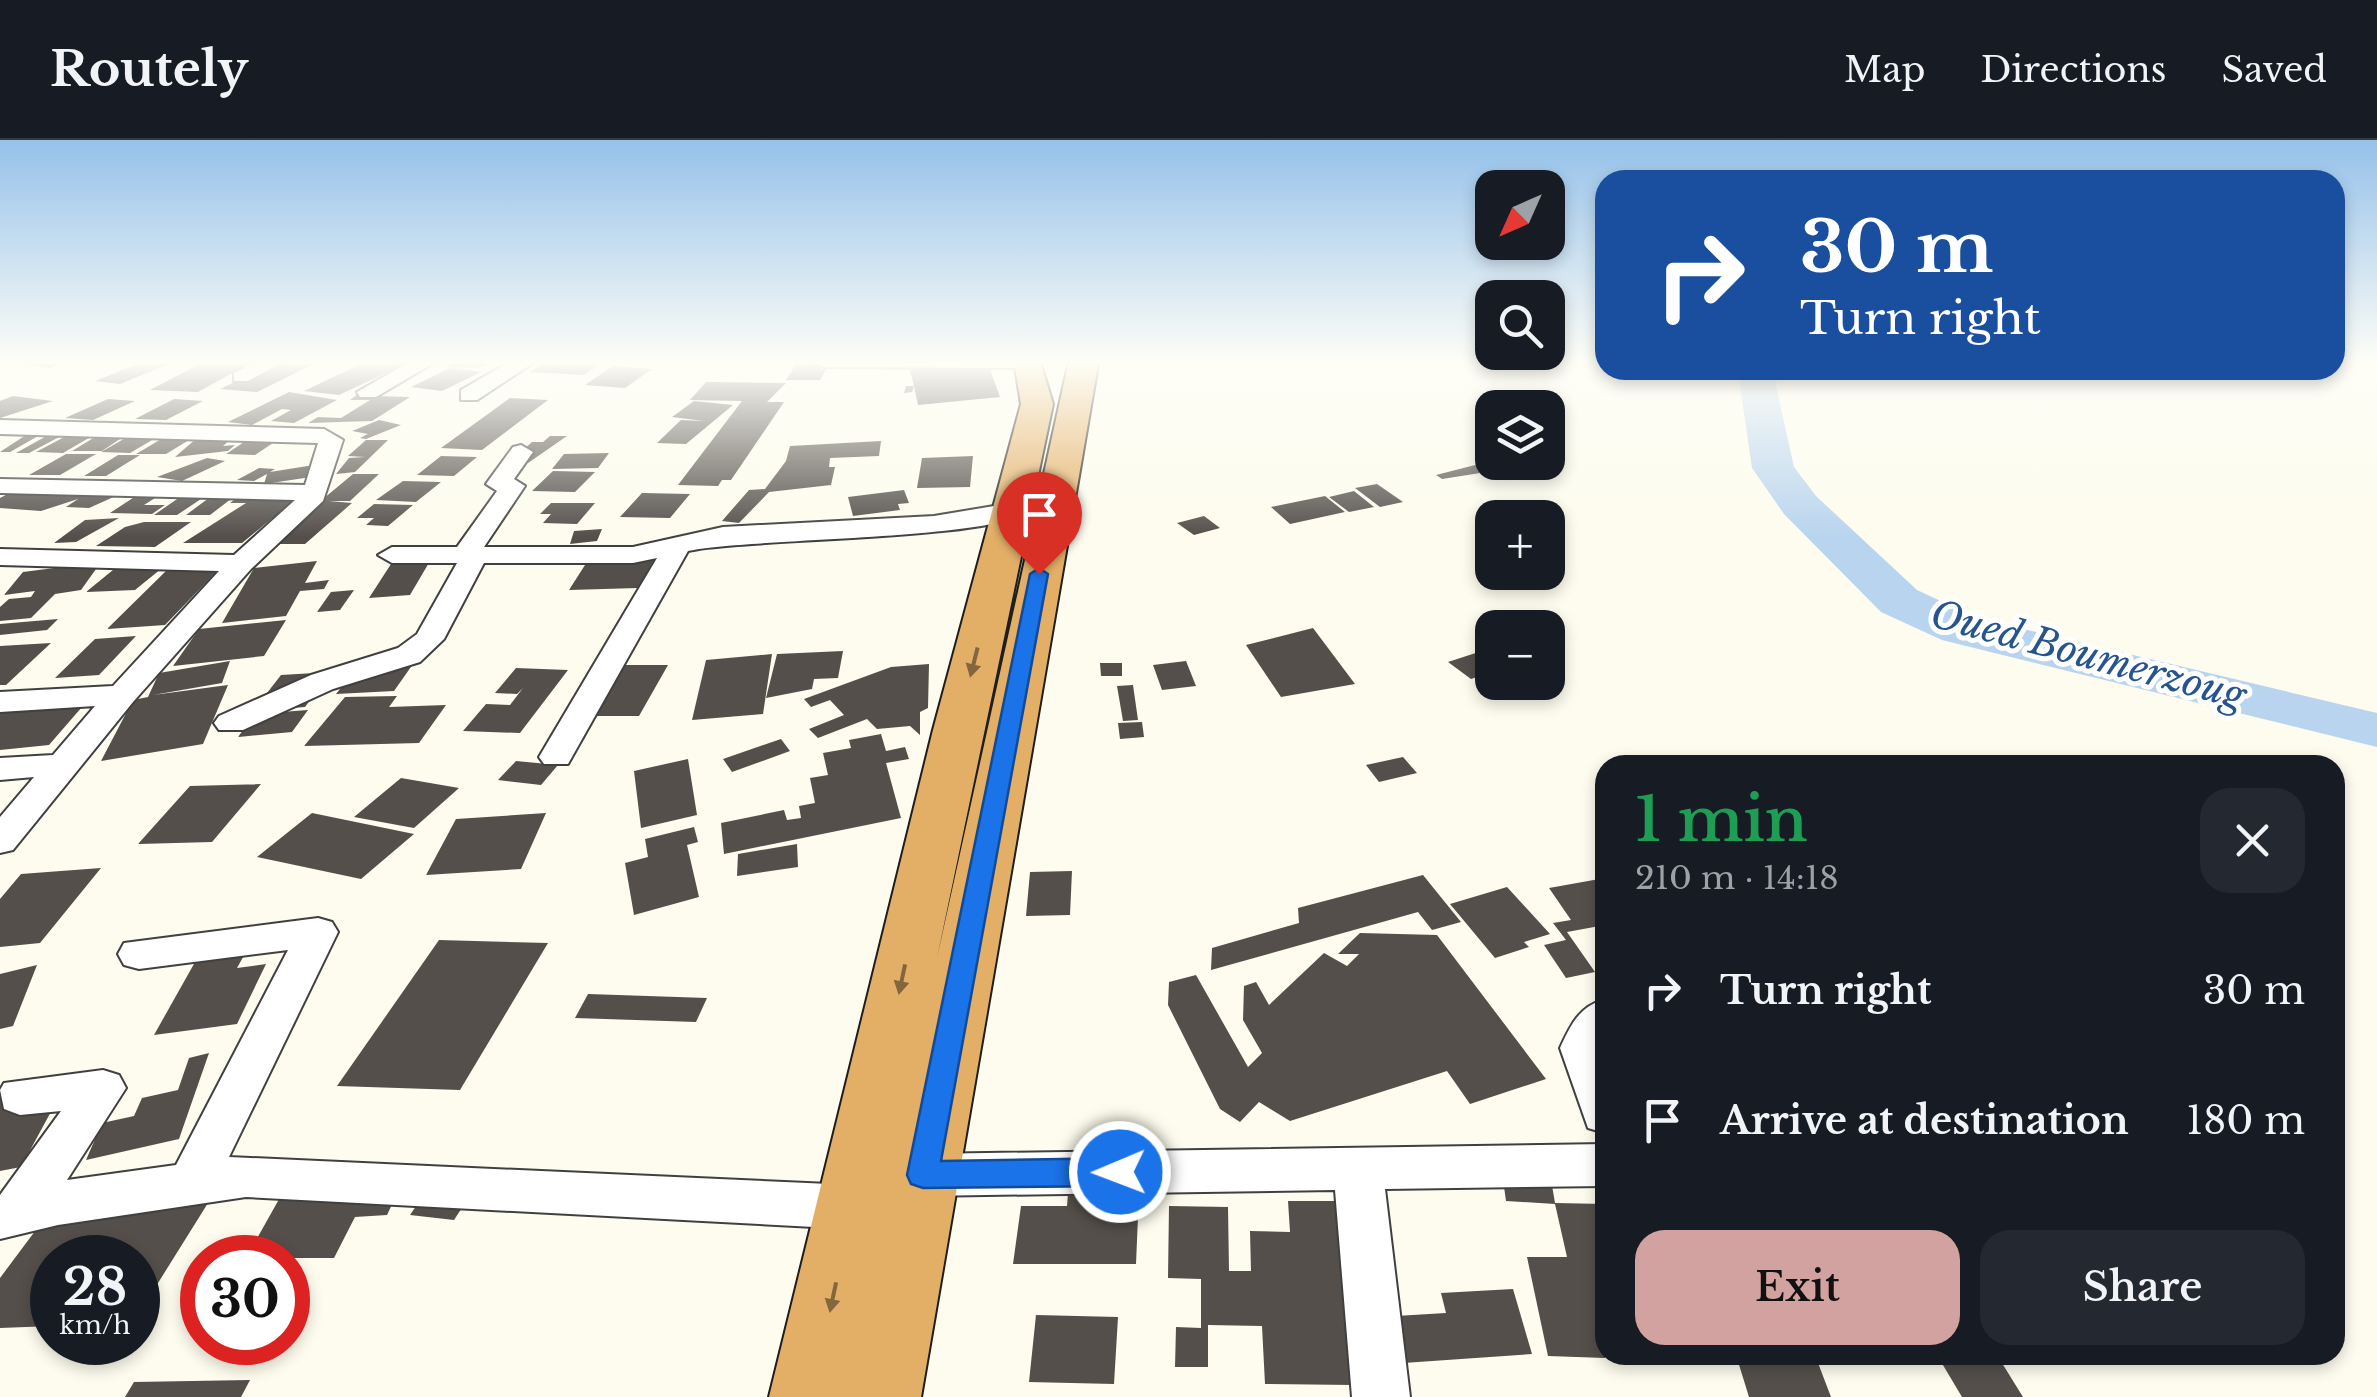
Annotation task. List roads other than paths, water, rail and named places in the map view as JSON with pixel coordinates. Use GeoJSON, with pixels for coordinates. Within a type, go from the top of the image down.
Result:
{"type":"FeatureCollection","features":[{"type":"Feature","properties":{"kind":"highway"},"geometry":{"type":"LineString","coordinates":[[810,1397],[957,730],[1033,420]]}},
{"type":"Feature","properties":{"kind":"highway"},"geometry":{"type":"LineString","coordinates":[[880,1397],[1074,420]]}},
{"type":"Feature","properties":{"kind":"street"},"geometry":{"type":"LineString","coordinates":[[0,427],[324,436],[332,440],[315,493],[242,562],[122,695],[0,841]]}},
{"type":"Feature","properties":{"kind":"street"},"geometry":{"type":"LineString","coordinates":[[231,723],[322,682],[410,655],[429,639],[470,555],[514,486],[498,484],[521,452]]}},
{"type":"Feature","properties":{"kind":"street"},"geometry":{"type":"LineString","coordinates":[[0,486],[315,493]]}},
{"type":"Feature","properties":{"kind":"street"},"geometry":{"type":"LineString","coordinates":[[392,555],[633,555],[724,535],[934,524],[1012,511]]}},
{"type":"Feature","properties":{"kind":"street"},"geometry":{"type":"LineString","coordinates":[[556,757],[678,545]]}},
{"type":"Feature","properties":{"kind":"street"},"geometry":{"type":"LineString","coordinates":[[0,557],[242,562]]}},
{"type":"Feature","properties":{"kind":"street"},"geometry":{"type":"LineString","coordinates":[[0,588],[32,558]]}},
{"type":"Feature","properties":{"kind":"street"},"geometry":{"type":"LineString","coordinates":[[0,702],[122,695]]}},
{"type":"Feature","properties":{"kind":"street"},"geometry":{"type":"LineString","coordinates":[[0,769],[63,765]]}},
{"type":"Feature","properties":{"kind":"street"},"geometry":{"type":"LineString","coordinates":[[139,954],[318,932],[191,1184]]}},
{"type":"Feature","properties":{"kind":"street"},"geometry":{"type":"LineString","coordinates":[[1595,1024],[1582,1048],[1595,1085]]}},
{"type":"Feature","properties":{"kind":"street"},"geometry":{"type":"LineString","coordinates":[[8,1215],[103,1088],[20,1096]]}},
{"type":"Feature","properties":{"kind":"street"},"geometry":{"type":"LineString","coordinates":[[923,1175],[1595,1165]]}},
{"type":"Feature","properties":{"kind":"street"},"geometry":{"type":"LineString","coordinates":[[1358,1169],[1381,1397]]}},
{"type":"Feature","properties":{"kind":"street"},"geometry":{"type":"LineString","coordinates":[[8,1215],[246,1176],[852,1207]]}},
{"type":"Feature","properties":{"kind":"waterway","name":"Oued Boumerzoug"},"geometry":{"type":"LineString","coordinates":[[1764,420],[1773,468],[1800,505],[1899,601],[1960,629],[2377,730]]}}]}
